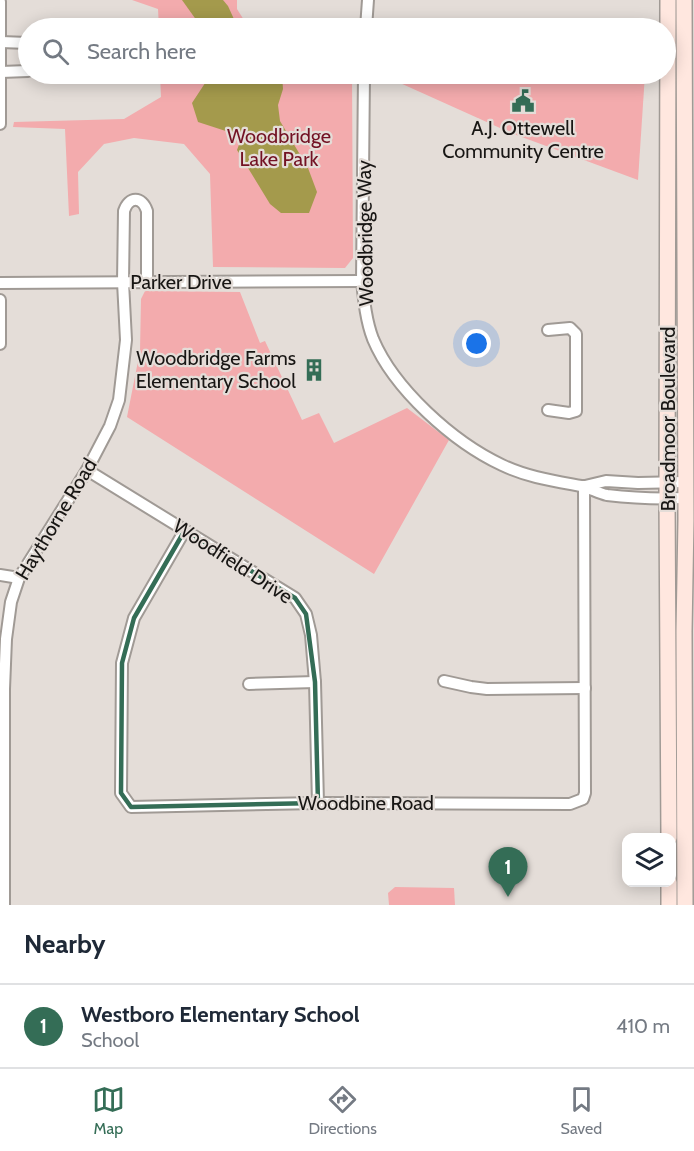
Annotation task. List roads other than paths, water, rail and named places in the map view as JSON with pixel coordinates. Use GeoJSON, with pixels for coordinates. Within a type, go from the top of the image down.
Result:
{"type":"FeatureCollection","features":[{"type":"Feature","properties":{"kind":"main road","name":"Broadmoor Boulevard"},"geometry":{"type":"LineString","coordinates":[[668,0],[668,18]]}},
{"type":"Feature","properties":{"kind":"main road","name":"Broadmoor Boulevard"},"geometry":{"type":"LineString","coordinates":[[684,0],[684,99],[689,148],[685,214],[685,490],[689,795],[685,905]]}},
{"type":"Feature","properties":{"kind":"main road","name":"Broadmoor Boulevard"},"geometry":{"type":"LineString","coordinates":[[668,84],[669,833]]}},
{"type":"Feature","properties":{"kind":"main road"},"geometry":{"type":"LineString","coordinates":[[684,99],[694,119]]}},
{"type":"Feature","properties":{"kind":"main road"},"geometry":{"type":"LineString","coordinates":[[685,214],[694,174]]}},
{"type":"Feature","properties":{"kind":"main road"},"geometry":{"type":"LineString","coordinates":[[669,887],[669,905]]}},
{"type":"Feature","properties":{"kind":"street"},"geometry":{"type":"LineString","coordinates":[[367,18],[368,0]]}},
{"type":"Feature","properties":{"kind":"street"},"geometry":{"type":"LineString","coordinates":[[0,2],[0,124]]}},
{"type":"Feature","properties":{"kind":"street"},"geometry":{"type":"LineString","coordinates":[[1,42],[18,43]]}},
{"type":"Feature","properties":{"kind":"street"},"geometry":{"type":"LineString","coordinates":[[1,72],[18,71]]}},
{"type":"Feature","properties":{"kind":"street","name":"Woodbridge Way"},"geometry":{"type":"LineString","coordinates":[[364,84],[362,281],[373,338],[394,376],[430,415],[470,447],[502,465],[550,481],[584,486],[605,494],[668,498],[685,490]]}},
{"type":"Feature","properties":{"kind":"street"},"geometry":{"type":"LineString","coordinates":[[668,148],[689,148]]}},
{"type":"Feature","properties":{"kind":"street","name":"Haythorne Road"},"geometry":{"type":"LineString","coordinates":[[4,905],[2,689],[11,602],[19,578],[87,470],[110,426],[119,400],[126,340],[123,282],[124,211],[130,201],[137,199],[142,201],[147,211],[147,282]]}},
{"type":"Feature","properties":{"kind":"street","name":"Parker Drive"},"geometry":{"type":"LineString","coordinates":[[0,283],[362,281]]}},
{"type":"Feature","properties":{"kind":"street"},"geometry":{"type":"LineString","coordinates":[[0,300],[0,344]]}},
{"type":"Feature","properties":{"kind":"street"},"geometry":{"type":"LineString","coordinates":[[548,330],[570,328],[576,334],[576,411],[569,413],[548,410]]}},
{"type":"Feature","properties":{"kind":"street","name":"Woodfield Drive"},"geometry":{"type":"LineString","coordinates":[[87,470],[295,598],[306,614],[311,635],[315,682],[318,802]]}},
{"type":"Feature","properties":{"kind":"street","name":"Woodbridge Way"},"geometry":{"type":"LineString","coordinates":[[584,486],[606,481],[668,483],[685,490]]}},
{"type":"Feature","properties":{"kind":"street","name":"Woodbine Road"},"geometry":{"type":"LineString","coordinates":[[185,530],[134,618],[122,663],[121,794],[131,807],[318,802],[570,804],[583,799],[585,793],[584,486]]}},
{"type":"Feature","properties":{"kind":"street"},"geometry":{"type":"LineString","coordinates":[[0,575],[19,578]]}},
{"type":"Feature","properties":{"kind":"street"},"geometry":{"type":"LineString","coordinates":[[444,681],[487,689],[585,688]]}},
{"type":"Feature","properties":{"kind":"street"},"geometry":{"type":"LineString","coordinates":[[249,684],[315,682]]}},
{"type":"Feature","properties":{"kind":"street"},"geometry":{"type":"LineString","coordinates":[[669,795],[689,795]]}},
{"type":"Feature","properties":{"kind":"place","name":"A.J. Ottewell Community Centre"},"geometry":{"type":"Point","coordinates":[523,101]}},
{"type":"Feature","properties":{"kind":"place","name":"Woodbridge Farms Elementary School"},"geometry":{"type":"Point","coordinates":[314,370]}},
{"type":"Feature","properties":{"kind":"place","name":"Westboro Elementary School"},"geometry":{"type":"Point","coordinates":[508,897]}},
{"type":"Feature","properties":{"kind":"park label","name":"Woodbridge Lake Park"},"geometry":{"type":"Point","coordinates":[279,148]}}]}
